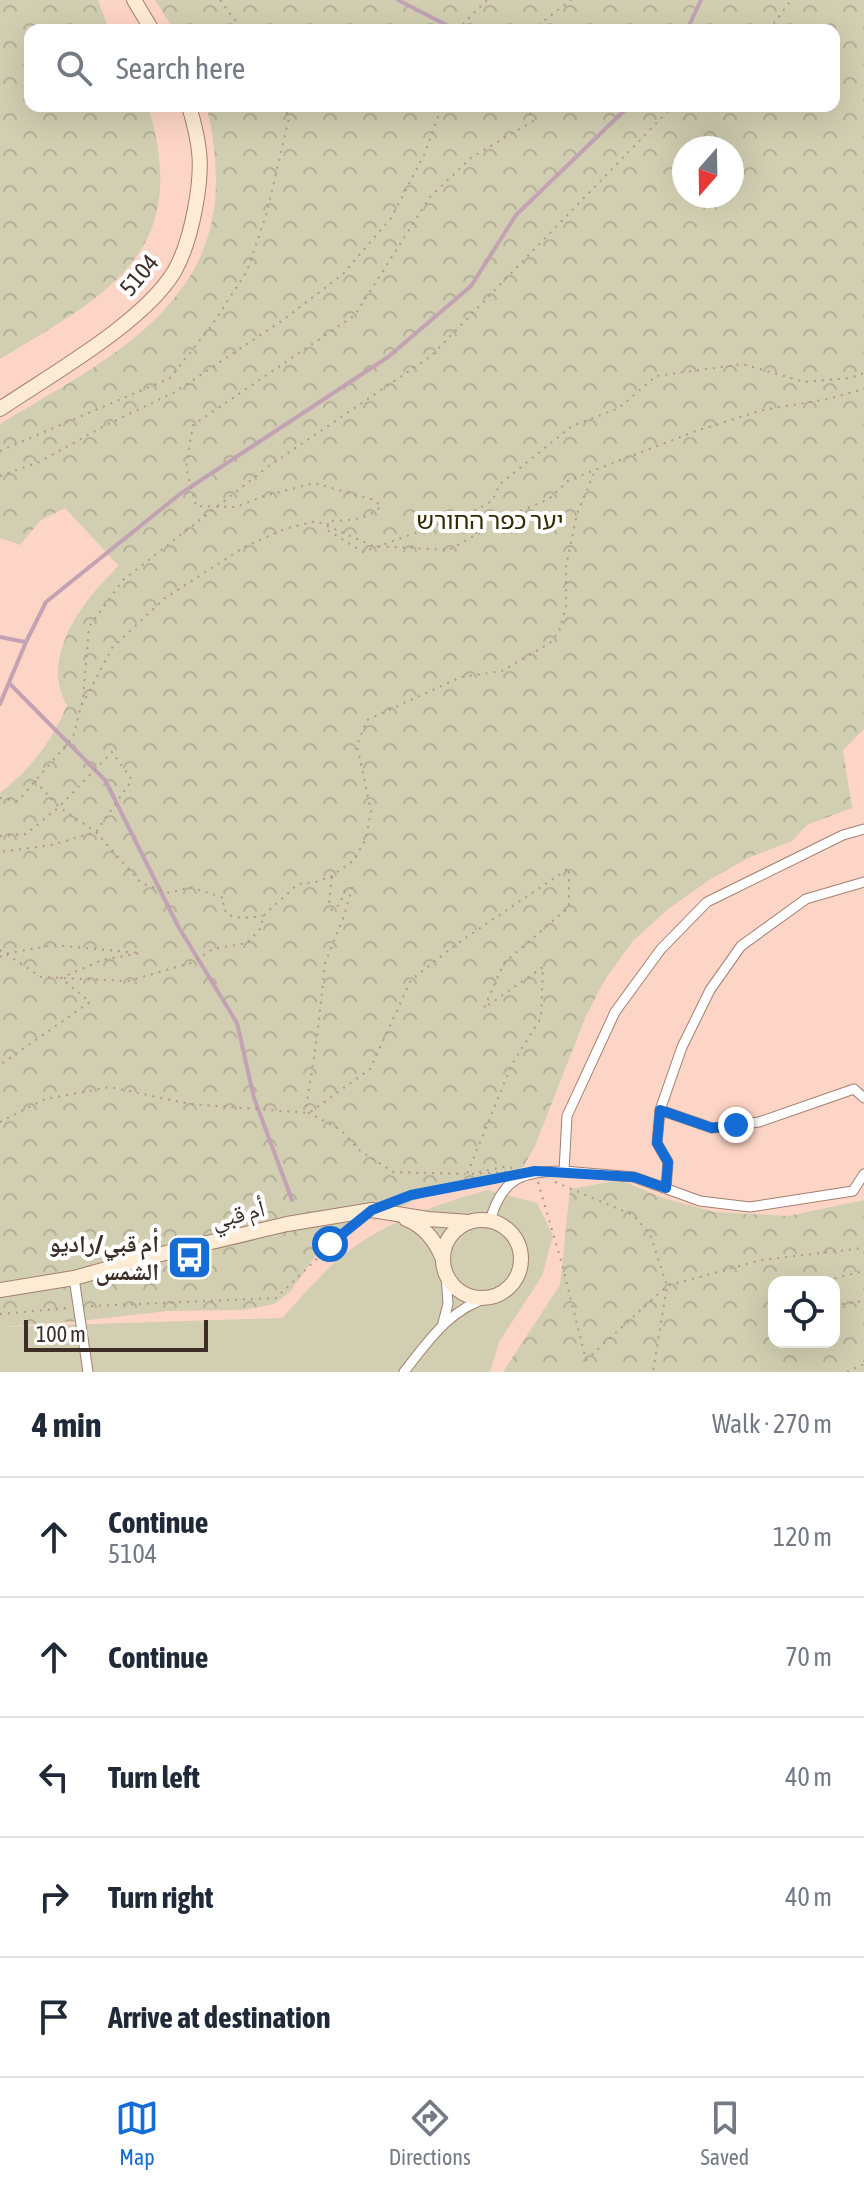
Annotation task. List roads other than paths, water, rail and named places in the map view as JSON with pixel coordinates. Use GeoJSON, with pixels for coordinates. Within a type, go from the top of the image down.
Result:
{"type":"FeatureCollection","features":[{"type":"Feature","properties":{"kind":"street"},"geometry":{"type":"LineString","coordinates":[[134,0],[148,24]]}},
{"type":"Feature","properties":{"kind":"street","name":"5104"},"geometry":{"type":"LineString","coordinates":[[0,409],[125,324],[174,273],[190,234],[201,179],[200,140],[191,112]]}},
{"type":"Feature","properties":{"kind":"street"},"geometry":{"type":"LineString","coordinates":[[564,1171],[567,1116],[615,1012],[661,949],[707,902],[843,835],[864,829]]}},
{"type":"Feature","properties":{"kind":"street"},"geometry":{"type":"LineString","coordinates":[[666,1188],[668,1162],[657,1143],[660,1110],[682,1047],[710,990],[741,946],[806,899],[864,882]]}},
{"type":"Feature","properties":{"kind":"street"},"geometry":{"type":"LineString","coordinates":[[660,1110],[712,1128],[759,1122],[854,1089],[864,1098]]}},
{"type":"Feature","properties":{"kind":"street"},"geometry":{"type":"LineString","coordinates":[[490,1221],[496,1199],[507,1184],[535,1171],[634,1177],[700,1201],[750,1207],[864,1188]]}},
{"type":"Feature","properties":{"kind":"street"},"geometry":{"type":"LineString","coordinates":[[853,1191],[864,1174]]}},
{"type":"Feature","properties":{"kind":"street","name":"أم قبي"},"geometry":{"type":"LineString","coordinates":[[0,1290],[74,1278],[287,1224],[372,1210],[396,1207],[469,1222]]}},
{"type":"Feature","properties":{"kind":"street","name":"أم قبي"},"geometry":{"type":"LineString","coordinates":[[396,1207],[437,1245],[444,1267]]}},
{"type":"Feature","properties":{"kind":"street"},"geometry":{"type":"LineString","coordinates":[[404,1372],[443,1323],[475,1302],[509,1288],[518,1277],[521,1252],[517,1239],[508,1229],[490,1221],[469,1222],[448,1239],[444,1267],[448,1304],[443,1323]]}},
{"type":"Feature","properties":{"kind":"street"},"geometry":{"type":"LineString","coordinates":[[444,1267],[453,1286],[464,1294],[477,1298],[491,1297]]}},
{"type":"Feature","properties":{"kind":"street"},"geometry":{"type":"LineString","coordinates":[[74,1278],[88,1372]]}},
{"type":"Feature","properties":{"kind":"waterway"},"geometry":{"type":"LineString","coordinates":[[398,0],[444,24]]}},
{"type":"Feature","properties":{"kind":"waterway"},"geometry":{"type":"LineString","coordinates":[[690,24],[701,0]]}},
{"type":"Feature","properties":{"kind":"waterway"},"geometry":{"type":"LineString","coordinates":[[0,704],[46,602],[180,494],[388,357],[471,286],[516,215],[623,112]]}},
{"type":"Feature","properties":{"kind":"waterway"},"geometry":{"type":"LineString","coordinates":[[0,637],[25,642]]}},
{"type":"Feature","properties":{"kind":"waterway"},"geometry":{"type":"LineString","coordinates":[[9,683],[105,780],[178,926],[237,1023],[254,1098],[292,1200]]}},
{"type":"Feature","properties":{"kind":"place","name":"أم قبي/راديو الشمس"},"geometry":{"type":"Point","coordinates":[190,1257]}},
{"type":"Feature","properties":{"kind":"park label","name":"יער כפר החורש"},"geometry":{"type":"Point","coordinates":[490,520]}}]}
